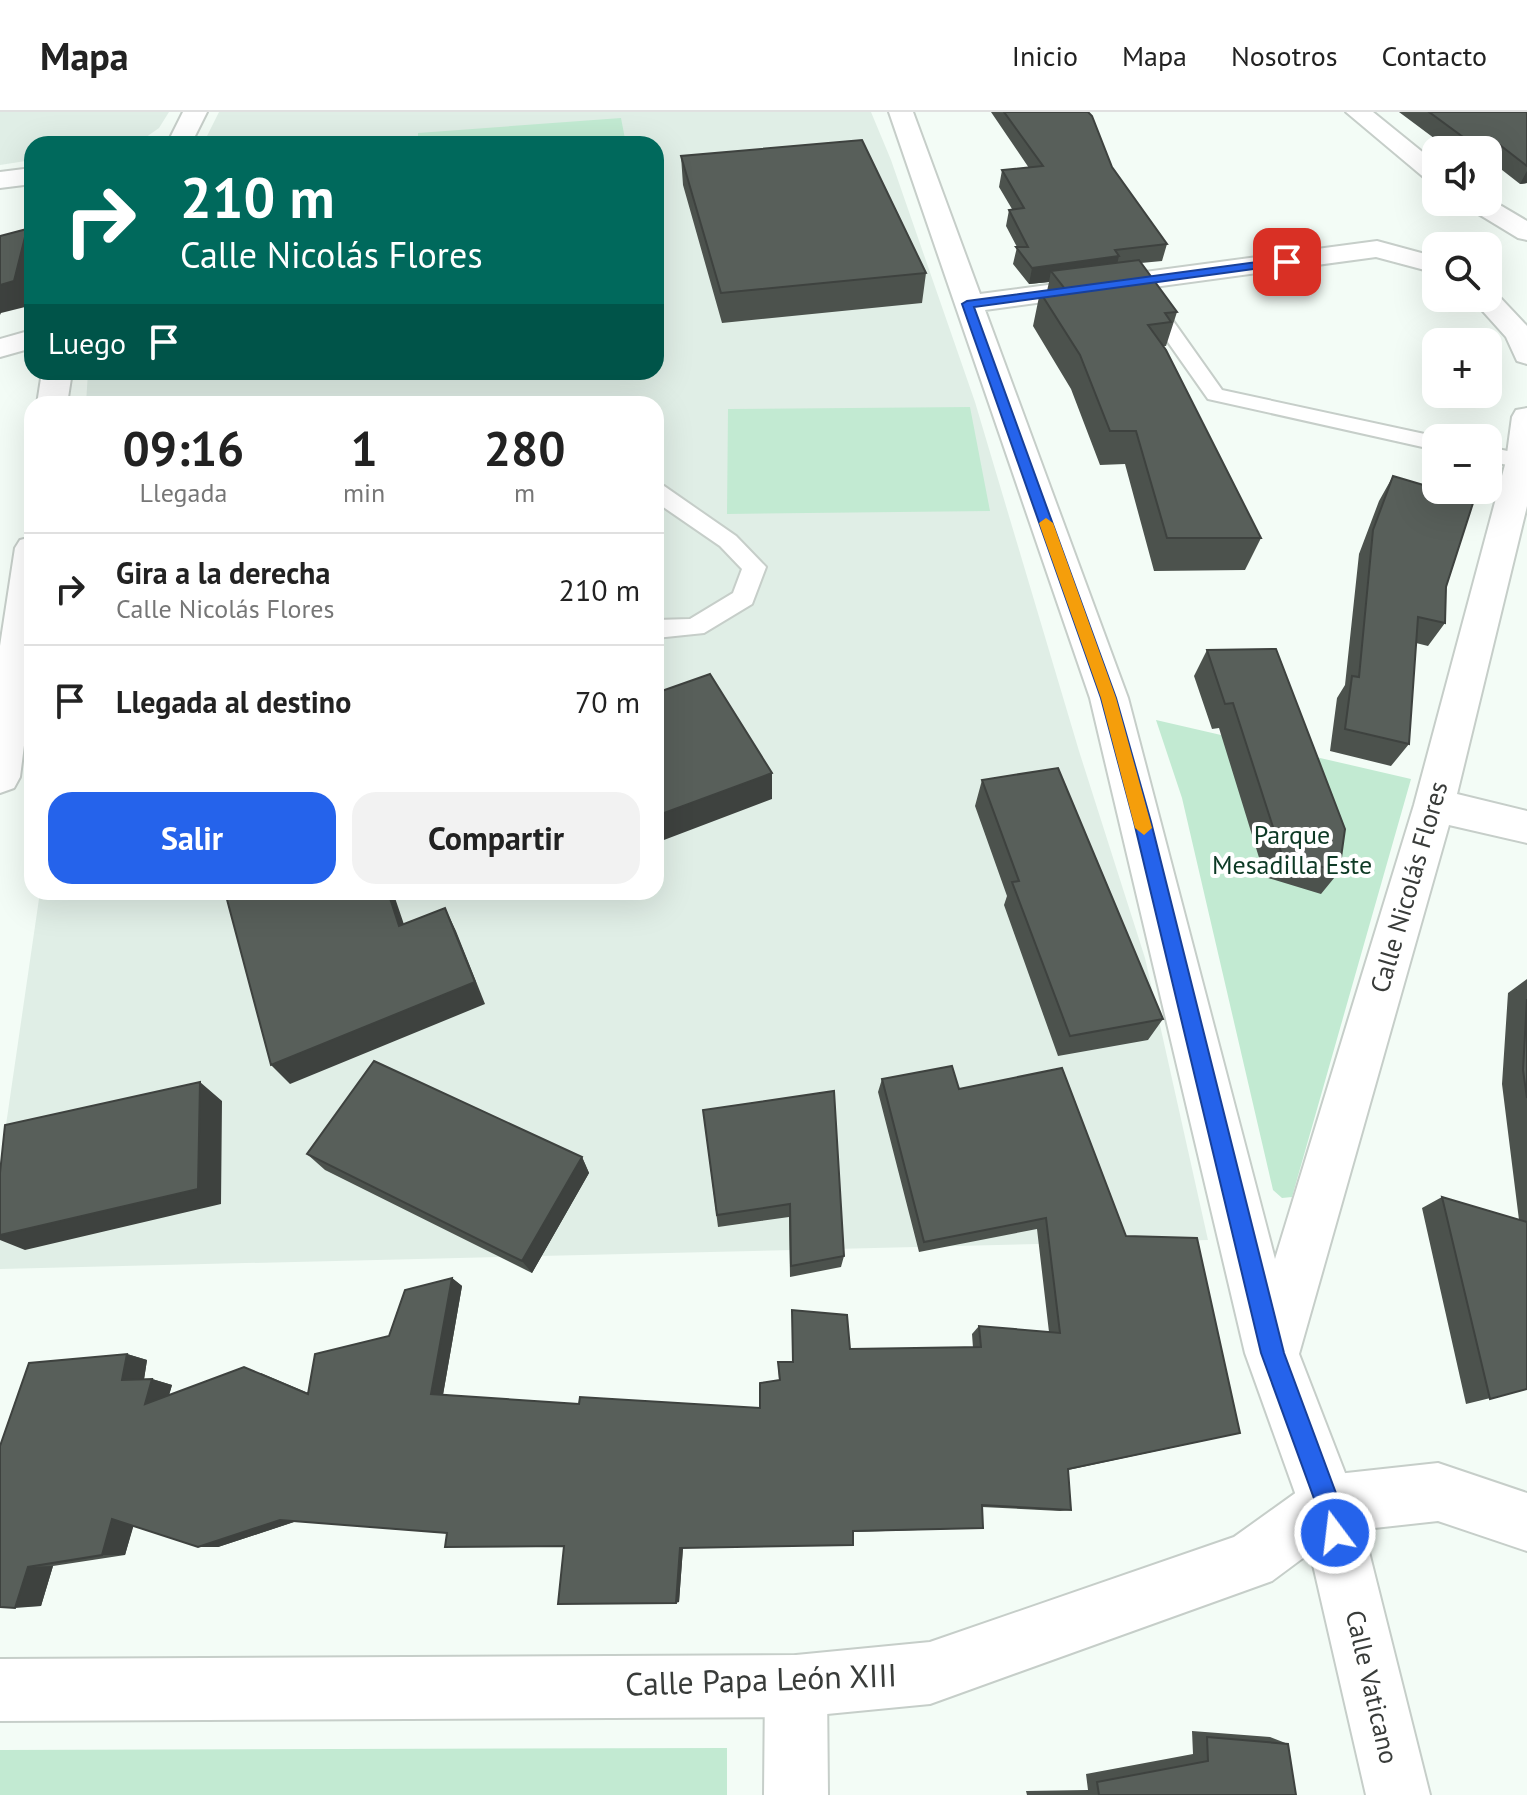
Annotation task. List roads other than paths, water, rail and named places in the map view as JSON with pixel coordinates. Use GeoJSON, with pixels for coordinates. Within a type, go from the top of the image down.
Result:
{"type":"FeatureCollection","features":[{"type":"Feature","properties":{"kind":"street"},"geometry":{"type":"LineString","coordinates":[[183,136],[195,112]]}},
{"type":"Feature","properties":{"kind":"street","name":"Calle Vaticano"},"geometry":{"type":"LineString","coordinates":[[901,112],[1109,698],[1272,1353],[1328,1504],[1398,1795]]}},
{"type":"Feature","properties":{"kind":"street"},"geometry":{"type":"LineString","coordinates":[[1358,112],[1422,164]]}},
{"type":"Feature","properties":{"kind":"street"},"geometry":{"type":"LineString","coordinates":[[0,180],[24,177]]}},
{"type":"Feature","properties":{"kind":"street"},"geometry":{"type":"LineString","coordinates":[[1502,205],[1527,204]]}},
{"type":"Feature","properties":{"kind":"street"},"geometry":{"type":"LineString","coordinates":[[1499,216],[1527,232]]}},
{"type":"Feature","properties":{"kind":"street"},"geometry":{"type":"LineString","coordinates":[[967,304],[1377,249],[1422,261]]}},
{"type":"Feature","properties":{"kind":"street"},"geometry":{"type":"LineString","coordinates":[[1498,312],[1519,334],[1527,355]]}},
{"type":"Feature","properties":{"kind":"street"},"geometry":{"type":"LineString","coordinates":[[0,348],[24,341]]}},
{"type":"Feature","properties":{"kind":"street","name":"Calle Nicolás Flores"},"geometry":{"type":"LineString","coordinates":[[1272,1353],[1434,805],[1512,459],[1527,417]]}},
{"type":"Feature","properties":{"kind":"street"},"geometry":{"type":"LineString","coordinates":[[0,777],[24,605]]}},
{"type":"Feature","properties":{"kind":"street"},"geometry":{"type":"LineString","coordinates":[[1434,805],[1527,827]]}},
{"type":"Feature","properties":{"kind":"street","name":"Calle Papa León XIII"},"geometry":{"type":"LineString","coordinates":[[0,1690],[796,1686],[930,1673],[1251,1560],[1328,1504],[1438,1492],[1527,1522]]}},
{"type":"Feature","properties":{"kind":"street"},"geometry":{"type":"LineString","coordinates":[[796,1686],[796,1795]]}},
{"type":"Feature","properties":{"kind":"lane"},"geometry":{"type":"LineString","coordinates":[[1137,283],[1215,395],[1422,440]]}},
{"type":"Feature","properties":{"kind":"lane"},"geometry":{"type":"LineString","coordinates":[[664,497],[728,541],[754,567],[743,598],[695,627],[664,629]]}},
{"type":"Feature","properties":{"kind":"park label","name":"Parque Mesadilla Este"},"geometry":{"type":"Point","coordinates":[1292,850]}}]}
